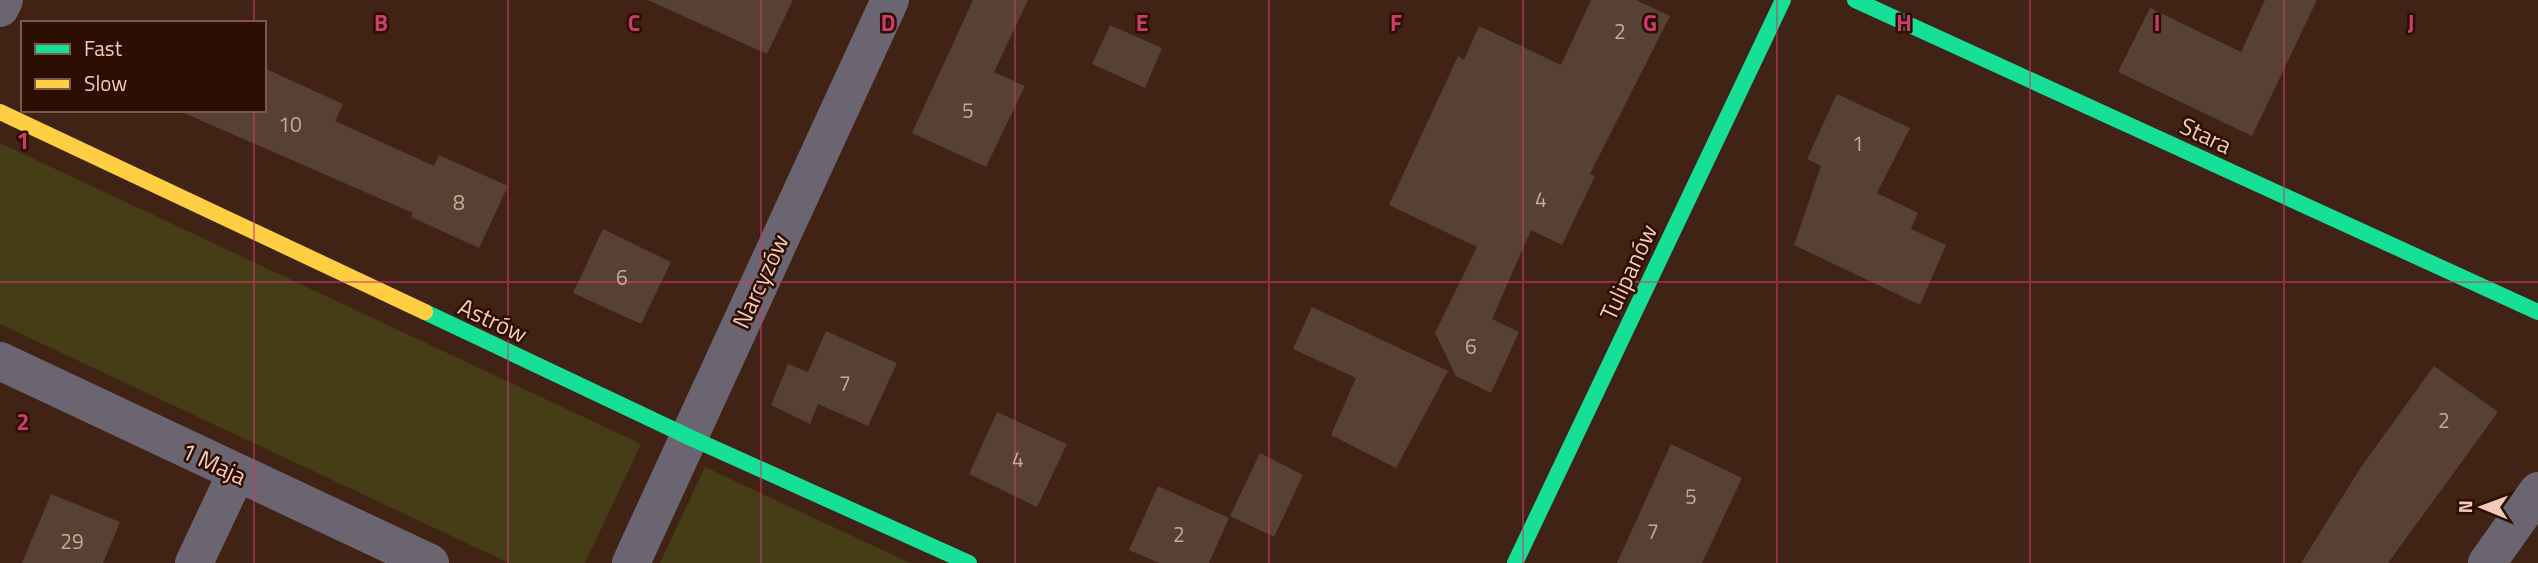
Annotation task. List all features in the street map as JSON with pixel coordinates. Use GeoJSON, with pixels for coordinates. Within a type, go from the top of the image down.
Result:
{"type":"FeatureCollection","features":[{"type":"Feature","properties":{"kind":"street"},"geometry":{"type":"LineString","coordinates":[[0,8],[4,0]]}},
{"type":"Feature","properties":{"kind":"street","name":"Narcyzów"},"geometry":{"type":"LineString","coordinates":[[631,563],[890,0]]}},
{"type":"Feature","properties":{"kind":"street","name":"Tulipanów"},"geometry":{"type":"LineString","coordinates":[[1514,563],[1783,0]]}},
{"type":"Feature","properties":{"kind":"street","name":"Stara"},"geometry":{"type":"LineString","coordinates":[[1855,0],[2538,312]]}},
{"type":"Feature","properties":{"kind":"street","name":"Astrów"},"geometry":{"type":"LineString","coordinates":[[0,112],[688,437],[969,563]]}},
{"type":"Feature","properties":{"kind":"street","name":"1 Maja"},"geometry":{"type":"LineString","coordinates":[[0,361],[430,563]]}},
{"type":"Feature","properties":{"kind":"street"},"geometry":{"type":"LineString","coordinates":[[194,563],[236,474]]}},
{"type":"Feature","properties":{"kind":"street"},"geometry":{"type":"LineString","coordinates":[[2487,563],[2538,491]]}},
{"type":"Feature","properties":{"kind":"shaded area"},"geometry":{"type":"Polygon","coordinates":[[[0,143],[641,444],[585,563],[509,563],[0,324],[0,143]]]}},
{"type":"Feature","properties":{"kind":"shaded area"},"geometry":{"type":"Polygon","coordinates":[[[705,467],[910,563],[660,563],[705,467]]]}},
{"type":"Feature","properties":{"kind":"building"},"geometry":{"type":"Polygon","coordinates":[[[648,0],[793,0],[767,54],[648,0]]]}},
{"type":"Feature","properties":{"kind":"building"},"geometry":{"type":"Polygon","coordinates":[[[973,0],[1028,0],[994,72],[1025,86],[986,167],[912,133],[973,0]]]}},
{"type":"Feature","properties":{"kind":"building"},"geometry":{"type":"Polygon","coordinates":[[[1591,0],[1636,0],[1670,16],[1590,174],[1595,176],[1562,245],[1531,230],[1492,319],[1519,332],[1491,393],[1456,376],[1435,333],[1477,247],[1389,205],[1458,56],[1464,60],[1479,26],[1561,65],[1591,0]]]}},
{"type":"Feature","properties":{"kind":"building"},"geometry":{"type":"Polygon","coordinates":[[[2265,0],[2317,0],[2252,136],[2118,72],[2150,8],[2241,52],[2265,0]]]}},
{"type":"Feature","properties":{"kind":"building"},"geometry":{"type":"Polygon","coordinates":[[[1110,25],[1162,48],[1145,88],[1092,64],[1110,25]]]}},
{"type":"Feature","properties":{"kind":"building"},"geometry":{"type":"Polygon","coordinates":[[[266,69],[343,104],[335,121],[434,166],[439,155],[508,186],[479,248],[411,217],[413,213],[182,112],[266,112],[266,69]]]}},
{"type":"Feature","properties":{"kind":"building"},"geometry":{"type":"Polygon","coordinates":[[[1837,94],[1910,128],[1877,193],[1918,213],[1911,229],[1946,245],[1920,305],[1794,245],[1821,166],[1807,159],[1837,94]]]}},
{"type":"Feature","properties":{"kind":"building"},"geometry":{"type":"Polygon","coordinates":[[[603,229],[671,262],[641,324],[573,293],[603,229]]]}},
{"type":"Feature","properties":{"kind":"building"},"geometry":{"type":"Polygon","coordinates":[[[1312,307],[1448,371],[1396,468],[1331,435],[1356,378],[1293,349],[1312,307]]]}},
{"type":"Feature","properties":{"kind":"building"},"geometry":{"type":"Polygon","coordinates":[[[826,331],[897,363],[868,426],[818,404],[810,424],[771,405],[788,364],[808,372],[826,331]]]}},
{"type":"Feature","properties":{"kind":"building"},"geometry":{"type":"Polygon","coordinates":[[[2434,366],[2498,412],[2388,563],[2301,563],[2361,467],[2434,366]]]}},
{"type":"Feature","properties":{"kind":"building"},"geometry":{"type":"Polygon","coordinates":[[[997,412],[1067,444],[1037,507],[969,474],[997,412]]]}},
{"type":"Feature","properties":{"kind":"building"},"geometry":{"type":"Polygon","coordinates":[[[1671,444],[1742,478],[1702,563],[1617,563],[1671,444]]]}},
{"type":"Feature","properties":{"kind":"building"},"geometry":{"type":"Polygon","coordinates":[[[1260,453],[1303,475],[1274,537],[1230,516],[1260,453]]]}},
{"type":"Feature","properties":{"kind":"building"},"geometry":{"type":"Polygon","coordinates":[[[1158,486],[1229,518],[1209,563],[1159,563],[1129,550],[1158,486]]]}},
{"type":"Feature","properties":{"kind":"building"},"geometry":{"type":"Polygon","coordinates":[[[51,494],[120,522],[103,563],[22,563],[51,494]]]}},
{"type":"Feature","properties":{"kind":"traffic: fast"},"geometry":{"type":"LineString","coordinates":[[1515,563],[1783,0]]}},
{"type":"Feature","properties":{"kind":"traffic: fast"},"geometry":{"type":"LineString","coordinates":[[1855,0],[2538,312]]}},
{"type":"Feature","properties":{"kind":"traffic: fast"},"geometry":{"type":"LineString","coordinates":[[425,312],[689,437],[969,563]]}},
{"type":"Feature","properties":{"kind":"traffic: slow"},"geometry":{"type":"LineString","coordinates":[[0,112],[425,312]]}}]}
